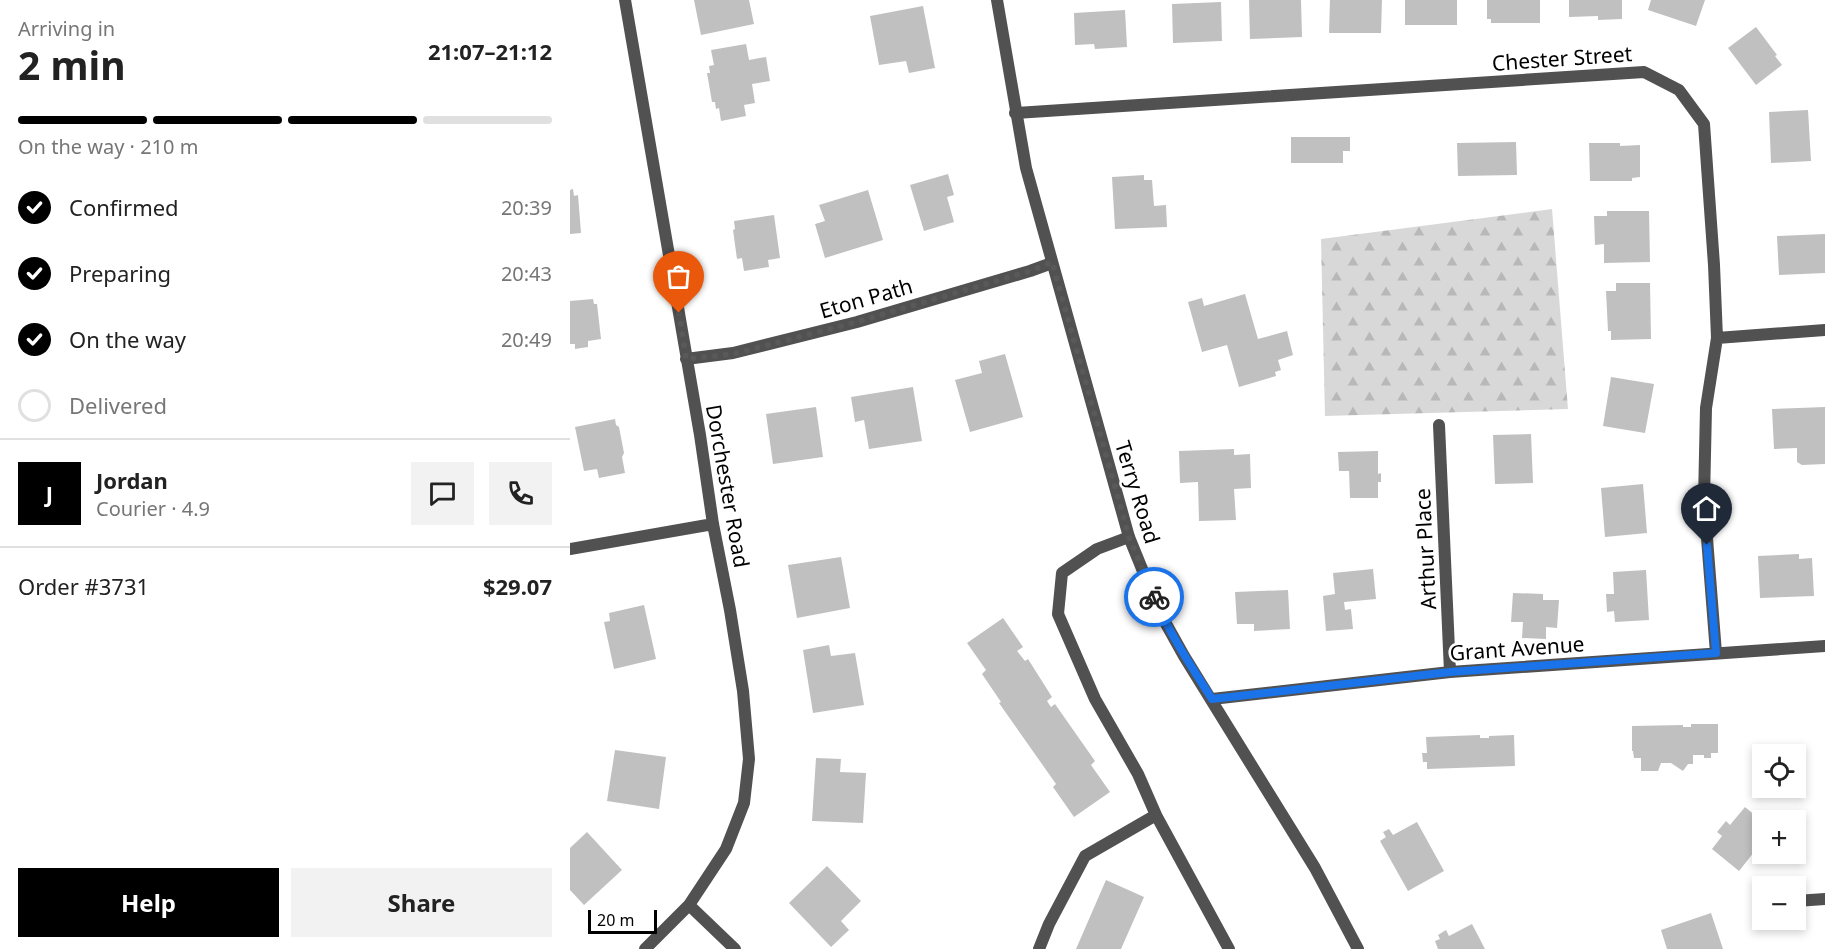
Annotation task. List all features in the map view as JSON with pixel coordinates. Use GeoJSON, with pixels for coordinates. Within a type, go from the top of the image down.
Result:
{"type":"FeatureCollection","features":[{"type":"Feature","properties":{"kind":"street","name":"Dorchester Road"},"geometry":{"type":"LineString","coordinates":[[625,0],[713,524],[730,610],[743,691],[748,759],[744,803],[726,849],[689,905],[645,949]]}},
{"type":"Feature","properties":{"kind":"street","name":"Terry Road"},"geometry":{"type":"LineString","coordinates":[[997,0],[1026,168],[1129,537],[1160,613],[1184,656],[1315,868],[1358,949]]}},
{"type":"Feature","properties":{"kind":"street","name":"Chester Street"},"geometry":{"type":"LineString","coordinates":[[1015,113],[1644,72],[1679,90],[1704,124],[1714,265],[1717,338],[1706,408],[1704,500],[1716,653]]}},
{"type":"Feature","properties":{"kind":"street","name":"Eton Path"},"geometry":{"type":"LineString","coordinates":[[686,359],[733,354],[857,322],[1030,271],[1052,262]]}},
{"type":"Feature","properties":{"kind":"street"},"geometry":{"type":"LineString","coordinates":[[1717,338],[1825,330]]}},
{"type":"Feature","properties":{"kind":"street","name":"Arthur Place"},"geometry":{"type":"LineString","coordinates":[[1438,425],[1450,672]]}},
{"type":"Feature","properties":{"kind":"street"},"geometry":{"type":"LineString","coordinates":[[570,549],[713,524]]}},
{"type":"Feature","properties":{"kind":"street"},"geometry":{"type":"LineString","coordinates":[[1129,537],[1097,549],[1062,573],[1058,614],[1095,699],[1138,774],[1156,815],[1229,949]]}},
{"type":"Feature","properties":{"kind":"street","name":"Grant Avenue"},"geometry":{"type":"LineString","coordinates":[[1212,699],[1450,672],[1825,646]]}},
{"type":"Feature","properties":{"kind":"street"},"geometry":{"type":"LineString","coordinates":[[1039,949],[1049,924],[1085,856],[1156,815]]}},
{"type":"Feature","properties":{"kind":"street"},"geometry":{"type":"LineString","coordinates":[[1806,900],[1825,899]]}},
{"type":"Feature","properties":{"kind":"street"},"geometry":{"type":"LineString","coordinates":[[689,905],[735,949]]}},
{"type":"Feature","properties":{"kind":"green space"},"geometry":{"type":"Polygon","coordinates":[[[1552,209],[1568,409],[1325,416],[1321,239],[1552,209]]]}},
{"type":"Feature","properties":{"kind":"building"},"geometry":{"type":"Polygon","coordinates":[[[694,0],[749,0],[754,24],[701,35],[694,0]]]}},
{"type":"Feature","properties":{"kind":"building"},"geometry":{"type":"Polygon","coordinates":[[[1249,0],[1301,0],[1302,37],[1250,39],[1249,0]]]}},
{"type":"Feature","properties":{"kind":"building"},"geometry":{"type":"Polygon","coordinates":[[[1330,0],[1382,0],[1381,33],[1329,33],[1330,0]]]}},
{"type":"Feature","properties":{"kind":"building"},"geometry":{"type":"Polygon","coordinates":[[[1405,0],[1457,0],[1457,25],[1405,25],[1405,0]]]}},
{"type":"Feature","properties":{"kind":"building"},"geometry":{"type":"Polygon","coordinates":[[[1487,0],[1540,0],[1540,23],[1491,23],[1491,19],[1487,19],[1487,0]]]}},
{"type":"Feature","properties":{"kind":"building"},"geometry":{"type":"Polygon","coordinates":[[[1569,0],[1622,0],[1622,19],[1598,20],[1598,16],[1569,17],[1569,0]]]}},
{"type":"Feature","properties":{"kind":"building"},"geometry":{"type":"Polygon","coordinates":[[[1651,0],[1705,0],[1696,26],[1648,10],[1651,0]]]}},
{"type":"Feature","properties":{"kind":"building"},"geometry":{"type":"Polygon","coordinates":[[[1221,2],[1222,41],[1173,43],[1172,4],[1221,2]]]}},
{"type":"Feature","properties":{"kind":"building"},"geometry":{"type":"Polygon","coordinates":[[[923,6],[935,68],[909,73],[906,61],[879,65],[870,16],[923,6]]]}},
{"type":"Feature","properties":{"kind":"building"},"geometry":{"type":"Polygon","coordinates":[[[1125,10],[1127,47],[1095,49],[1094,44],[1075,45],[1074,13],[1125,10]]]}},
{"type":"Feature","properties":{"kind":"building"},"geometry":{"type":"Polygon","coordinates":[[[1756,27],[1782,65],[1756,85],[1728,48],[1756,27]]]}},
{"type":"Feature","properties":{"kind":"building"},"geometry":{"type":"Polygon","coordinates":[[[746,44],[749,60],[766,57],[770,81],[752,84],[755,103],[744,105],[746,116],[721,121],[719,108],[716,109],[715,102],[712,102],[707,73],[710,73],[709,66],[714,65],[711,50],[746,44]]]}},
{"type":"Feature","properties":{"kind":"building"},"geometry":{"type":"Polygon","coordinates":[[[1808,110],[1811,161],[1771,163],[1769,112],[1808,110]]]}},
{"type":"Feature","properties":{"kind":"building"},"geometry":{"type":"Polygon","coordinates":[[[1291,137],[1350,137],[1350,151],[1343,151],[1343,163],[1291,163],[1291,137]]]}},
{"type":"Feature","properties":{"kind":"building"},"geometry":{"type":"Polygon","coordinates":[[[1516,142],[1517,175],[1458,176],[1457,143],[1516,142]]]}},
{"type":"Feature","properties":{"kind":"building"},"geometry":{"type":"Polygon","coordinates":[[[1589,143],[1640,145],[1640,177],[1632,178],[1632,181],[1590,181],[1589,143]]]}},
{"type":"Feature","properties":{"kind":"building"},"geometry":{"type":"Polygon","coordinates":[[[948,174],[954,195],[947,197],[954,222],[924,231],[910,185],[948,174]]]}},
{"type":"Feature","properties":{"kind":"building"},"geometry":{"type":"Polygon","coordinates":[[[1144,175],[1144,180],[1152,180],[1154,206],[1166,205],[1167,227],[1115,229],[1112,177],[1144,175]]]}},
{"type":"Feature","properties":{"kind":"building"},"geometry":{"type":"Polygon","coordinates":[[[573,189],[574,196],[578,195],[581,233],[570,234],[570,190],[573,189]]]}},
{"type":"Feature","properties":{"kind":"building"},"geometry":{"type":"Polygon","coordinates":[[[868,190],[883,240],[825,258],[815,224],[825,221],[819,205],[868,190]]]}},
{"type":"Feature","properties":{"kind":"building"},"geometry":{"type":"Polygon","coordinates":[[[1607,211],[1649,211],[1650,262],[1604,263],[1604,244],[1595,245],[1594,216],[1607,216],[1607,211]]]}},
{"type":"Feature","properties":{"kind":"building"},"geometry":{"type":"Polygon","coordinates":[[[774,215],[780,258],[768,260],[769,267],[744,271],[742,258],[737,259],[734,221],[774,215]]]}},
{"type":"Feature","properties":{"kind":"building"},"geometry":{"type":"Polygon","coordinates":[[[1825,234],[1825,273],[1779,275],[1777,236],[1825,234]]]}},
{"type":"Feature","properties":{"kind":"building"},"geometry":{"type":"Polygon","coordinates":[[[1616,283],[1650,283],[1651,339],[1611,340],[1611,331],[1608,331],[1606,291],[1616,291],[1616,283]]]}},
{"type":"Feature","properties":{"kind":"building"},"geometry":{"type":"Polygon","coordinates":[[[1245,294],[1258,339],[1287,331],[1293,355],[1278,360],[1281,370],[1275,372],[1276,376],[1239,387],[1227,345],[1202,352],[1188,302],[1202,298],[1204,306],[1245,294]]]}},
{"type":"Feature","properties":{"kind":"building"},"geometry":{"type":"Polygon","coordinates":[[[593,299],[594,304],[597,304],[601,339],[588,341],[588,347],[575,349],[575,344],[570,344],[570,301],[593,299]]]}},
{"type":"Feature","properties":{"kind":"building"},"geometry":{"type":"Polygon","coordinates":[[[1005,354],[1023,417],[970,432],[955,380],[982,373],[979,361],[1005,354]]]}},
{"type":"Feature","properties":{"kind":"building"},"geometry":{"type":"Polygon","coordinates":[[[1611,377],[1654,384],[1645,433],[1603,426],[1611,377]]]}},
{"type":"Feature","properties":{"kind":"building"},"geometry":{"type":"Polygon","coordinates":[[[913,387],[922,441],[869,449],[864,420],[855,422],[851,397],[913,387]]]}},
{"type":"Feature","properties":{"kind":"building"},"geometry":{"type":"Polygon","coordinates":[[[816,407],[823,457],[773,464],[766,414],[816,407]]]}},
{"type":"Feature","properties":{"kind":"building"},"geometry":{"type":"Polygon","coordinates":[[[1825,407],[1825,464],[1802,465],[1797,462],[1797,448],[1774,449],[1772,409],[1825,407]]]}},
{"type":"Feature","properties":{"kind":"building"},"geometry":{"type":"Polygon","coordinates":[[[615,419],[619,427],[624,453],[622,457],[625,473],[599,478],[597,469],[584,471],[575,427],[615,419]]]}},
{"type":"Feature","properties":{"kind":"building"},"geometry":{"type":"Polygon","coordinates":[[[1531,434],[1533,483],[1495,484],[1493,435],[1531,434]]]}},
{"type":"Feature","properties":{"kind":"building"},"geometry":{"type":"Polygon","coordinates":[[[1234,449],[1234,455],[1250,454],[1251,488],[1234,489],[1236,520],[1199,521],[1198,482],[1180,483],[1179,451],[1234,449]]]}},
{"type":"Feature","properties":{"kind":"building"},"geometry":{"type":"Polygon","coordinates":[[[1378,451],[1378,474],[1381,473],[1381,482],[1378,482],[1378,498],[1350,498],[1349,471],[1339,471],[1338,452],[1378,451]]]}},
{"type":"Feature","properties":{"kind":"building"},"geometry":{"type":"Polygon","coordinates":[[[1643,484],[1647,533],[1605,537],[1601,488],[1643,484]]]}},
{"type":"Feature","properties":{"kind":"building"},"geometry":{"type":"Polygon","coordinates":[[[1799,554],[1799,559],[1812,558],[1814,596],[1760,598],[1758,556],[1799,554]]]}},
{"type":"Feature","properties":{"kind":"building"},"geometry":{"type":"Polygon","coordinates":[[[841,557],[850,608],[797,618],[788,565],[841,557]]]}},
{"type":"Feature","properties":{"kind":"building"},"geometry":{"type":"Polygon","coordinates":[[[1373,569],[1376,599],[1344,602],[1345,610],[1351,609],[1353,629],[1326,631],[1323,596],[1335,594],[1333,573],[1373,569]]]}},
{"type":"Feature","properties":{"kind":"building"},"geometry":{"type":"Polygon","coordinates":[[[1646,570],[1649,620],[1615,622],[1614,611],[1607,612],[1606,594],[1614,594],[1613,572],[1646,570]]]}},
{"type":"Feature","properties":{"kind":"building"},"geometry":{"type":"Polygon","coordinates":[[[1288,590],[1290,629],[1254,631],[1254,624],[1237,624],[1235,592],[1288,590]]]}},
{"type":"Feature","properties":{"kind":"building"},"geometry":{"type":"Polygon","coordinates":[[[1513,593],[1543,594],[1543,600],[1559,600],[1557,628],[1546,627],[1546,639],[1522,638],[1523,622],[1511,622],[1513,593]]]}},
{"type":"Feature","properties":{"kind":"building"},"geometry":{"type":"Polygon","coordinates":[[[644,605],[656,659],[614,669],[604,622],[610,621],[609,613],[644,605]]]}},
{"type":"Feature","properties":{"kind":"building"},"geometry":{"type":"Polygon","coordinates":[[[1003,618],[1023,647],[1017,651],[1025,661],[1028,659],[1052,697],[1047,701],[1051,707],[1055,704],[1095,761],[1091,765],[1110,792],[1074,817],[1053,787],[1056,784],[999,703],[1001,702],[982,674],[986,670],[967,643],[1003,618]]]}},
{"type":"Feature","properties":{"kind":"building"},"geometry":{"type":"Polygon","coordinates":[[[829,645],[831,656],[855,653],[864,705],[813,713],[803,650],[829,645]]]}},
{"type":"Feature","properties":{"kind":"building"},"geometry":{"type":"Polygon","coordinates":[[[1691,724],[1718,724],[1718,753],[1711,753],[1711,758],[1704,758],[1704,755],[1693,755],[1693,764],[1688,764],[1683,771],[1671,763],[1661,763],[1658,771],[1641,771],[1641,758],[1634,758],[1632,751],[1632,726],[1683,725],[1683,727],[1691,727],[1691,724]]]}},
{"type":"Feature","properties":{"kind":"building"},"geometry":{"type":"Polygon","coordinates":[[[1480,735],[1480,738],[1489,738],[1489,736],[1514,735],[1515,766],[1427,769],[1427,762],[1423,762],[1422,753],[1427,753],[1426,737],[1480,735]]]}},
{"type":"Feature","properties":{"kind":"building"},"geometry":{"type":"Polygon","coordinates":[[[615,750],[666,757],[659,809],[607,801],[615,750]]]}},
{"type":"Feature","properties":{"kind":"building"},"geometry":{"type":"Polygon","coordinates":[[[816,758],[841,759],[840,772],[866,773],[863,823],[812,821],[816,758]]]}},
{"type":"Feature","properties":{"kind":"building"},"geometry":{"type":"Polygon","coordinates":[[[1745,807],[1752,813],[1752,855],[1739,871],[1712,849],[1722,836],[1717,832],[1726,821],[1730,825],[1745,807]]]}},
{"type":"Feature","properties":{"kind":"building"},"geometry":{"type":"Polygon","coordinates":[[[1417,822],[1444,871],[1408,891],[1380,841],[1386,837],[1383,832],[1389,829],[1393,835],[1417,822]]]}},
{"type":"Feature","properties":{"kind":"building"},"geometry":{"type":"Polygon","coordinates":[[[587,832],[622,870],[584,905],[570,890],[570,848],[587,832]]]}},
{"type":"Feature","properties":{"kind":"building"},"geometry":{"type":"Polygon","coordinates":[[[827,866],[861,901],[841,921],[849,930],[831,947],[789,903],[827,866]]]}},
{"type":"Feature","properties":{"kind":"building"},"geometry":{"type":"Polygon","coordinates":[[[1106,880],[1144,897],[1121,949],[1076,949],[1106,880]]]}},
{"type":"Feature","properties":{"kind":"building"},"geometry":{"type":"Polygon","coordinates":[[[1711,913],[1723,949],[1667,949],[1661,930],[1711,913]]]}},
{"type":"Feature","properties":{"kind":"building"},"geometry":{"type":"Polygon","coordinates":[[[1472,924],[1485,949],[1438,949],[1435,941],[1440,939],[1438,935],[1446,930],[1449,936],[1472,924]]]}},
{"type":"Feature","properties":{"kind":"way so far"},"geometry":{"type":"LineString","coordinates":[[679,313],[686,359],[733,354],[857,322],[1030,271],[1052,262],[1129,537],[1154,597]]}},
{"type":"Feature","properties":{"kind":"route"},"geometry":{"type":"LineString","coordinates":[[1154,597],[1160,613],[1184,656],[1212,699],[1450,672],[1716,653],[1707,545]]}}]}
